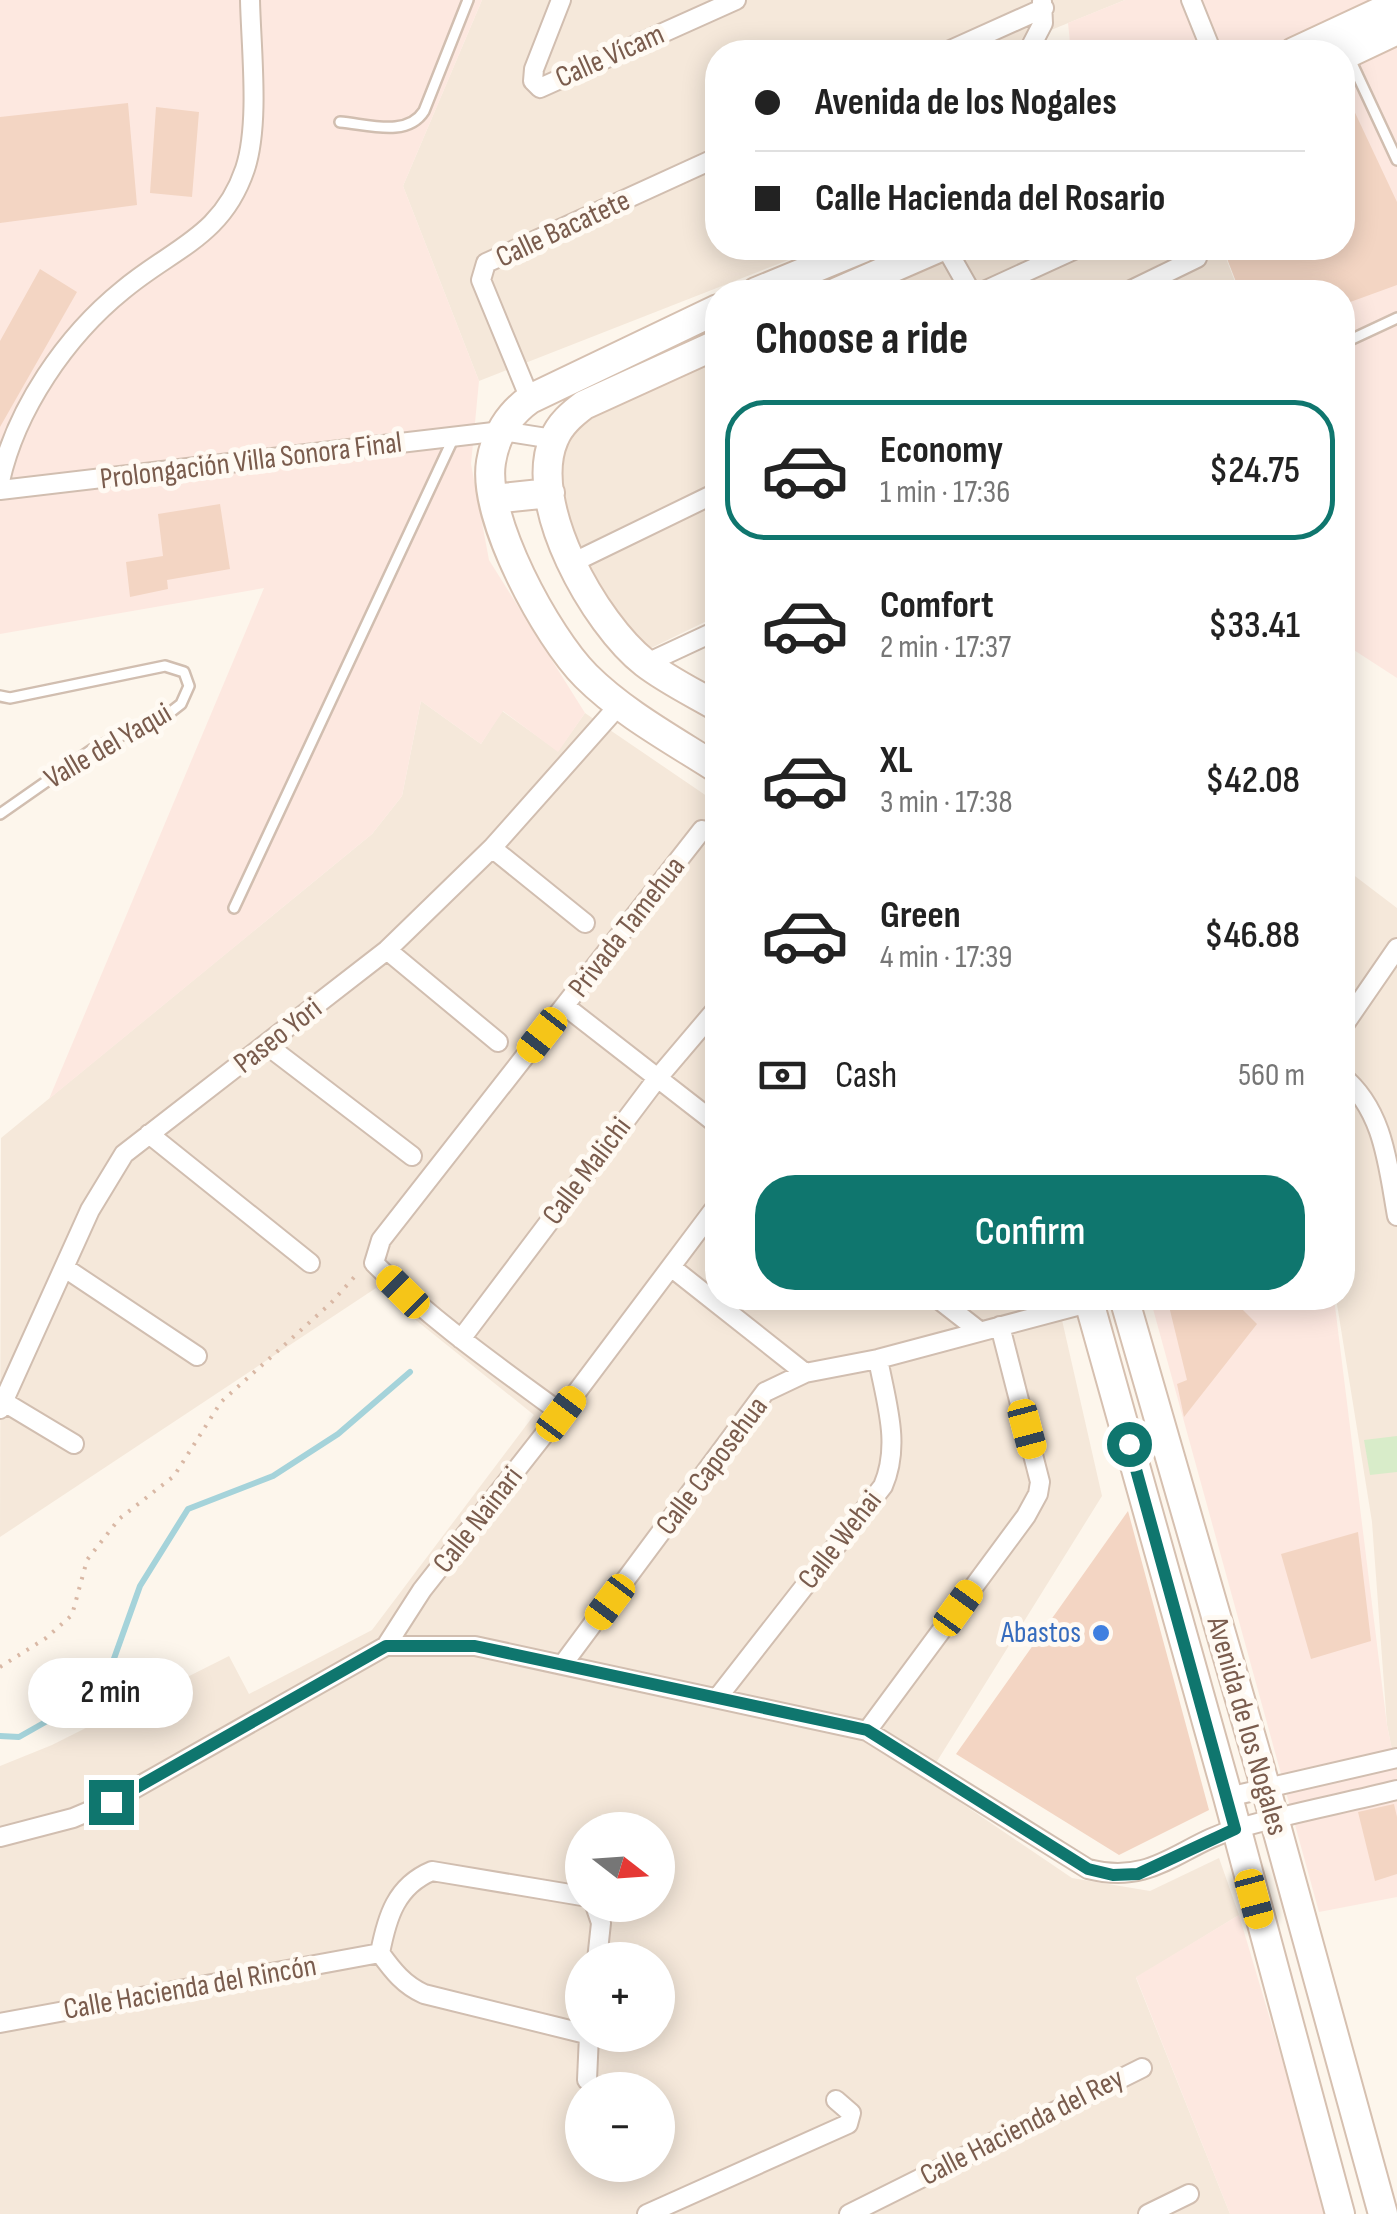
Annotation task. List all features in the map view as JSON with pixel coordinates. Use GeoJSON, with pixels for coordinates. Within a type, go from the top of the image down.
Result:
{"type":"FeatureCollection","features":[{"type":"Feature","properties":{"kind":"main road"},"geometry":{"type":"LineString","coordinates":[[1351,40],[1389,11]]}},
{"type":"Feature","properties":{"kind":"main road"},"geometry":{"type":"LineString","coordinates":[[785,280],[834,260]]}},
{"type":"Feature","properties":{"kind":"main road"},"geometry":{"type":"LineString","coordinates":[[865,280],[910,260]]}},
{"type":"Feature","properties":{"kind":"main road"},"geometry":{"type":"LineString","coordinates":[[705,315],[530,398],[516,409],[502,431],[490,466],[493,500],[515,563],[559,643],[585,676],[705,760]]}},
{"type":"Feature","properties":{"kind":"main road"},"geometry":{"type":"LineString","coordinates":[[705,350],[584,404],[568,417],[553,440],[546,474],[563,544],[600,612],[645,664],[705,699]]}},
{"type":"Feature","properties":{"kind":"main road"},"geometry":{"type":"LineString","coordinates":[[493,500],[550,493]]}},
{"type":"Feature","properties":{"kind":"main road","name":"Avenida de los Nogales"},"geometry":{"type":"LineString","coordinates":[[1098,1310],[1340,2214]]}},
{"type":"Feature","properties":{"kind":"main road","name":"Avenida de los Nogales"},"geometry":{"type":"LineString","coordinates":[[1127,1310],[1266,1789],[1383,2214]]}},
{"type":"Feature","properties":{"kind":"street"},"geometry":{"type":"LineString","coordinates":[[0,480],[6,453],[30,400],[76,337],[124,288],[204,234],[222,216],[236,192],[252,139],[250,0]]}},
{"type":"Feature","properties":{"kind":"street","name":"Calle Vícam"},"geometry":{"type":"LineString","coordinates":[[560,0],[534,69],[533,81],[540,88],[736,0]]}},
{"type":"Feature","properties":{"kind":"street"},"geometry":{"type":"LineString","coordinates":[[1191,0],[1207,40]]}},
{"type":"Feature","properties":{"kind":"street"},"geometry":{"type":"LineString","coordinates":[[970,40],[1043,4],[1043,23],[1034,40]]}},
{"type":"Feature","properties":{"kind":"street","name":"Calle Bacatete"},"geometry":{"type":"LineString","coordinates":[[530,398],[481,280],[486,263],[705,163]]}},
{"type":"Feature","properties":{"kind":"street"},"geometry":{"type":"LineString","coordinates":[[1008,280],[1052,260]]}},
{"type":"Feature","properties":{"kind":"street"},"geometry":{"type":"LineString","coordinates":[[1152,280],[1193,260]]}},
{"type":"Feature","properties":{"kind":"street","name":"Prolongación Villa Sonora Final"},"geometry":{"type":"LineString","coordinates":[[0,490],[502,431],[553,440]]}},
{"type":"Feature","properties":{"kind":"street"},"geometry":{"type":"LineString","coordinates":[[572,563],[705,498]]}},
{"type":"Feature","properties":{"kind":"street"},"geometry":{"type":"LineString","coordinates":[[645,664],[705,636]]}},
{"type":"Feature","properties":{"kind":"street","name":"Paseo Yori"},"geometry":{"type":"LineString","coordinates":[[2,1406],[106,1178],[124,1154],[387,950],[492,848],[620,704]]}},
{"type":"Feature","properties":{"kind":"street","name":"Privada Tamehua"},"geometry":{"type":"LineString","coordinates":[[374,1263],[381,1240],[702,830]]}},
{"type":"Feature","properties":{"kind":"street"},"geometry":{"type":"LineString","coordinates":[[492,848],[585,922]]}},
{"type":"Feature","properties":{"kind":"street"},"geometry":{"type":"LineString","coordinates":[[1355,1009],[1397,948]]}},
{"type":"Feature","properties":{"kind":"street"},"geometry":{"type":"LineString","coordinates":[[387,950],[498,1042]]}},
{"type":"Feature","properties":{"kind":"street"},"geometry":{"type":"LineString","coordinates":[[565,1006],[705,1116]]}},
{"type":"Feature","properties":{"kind":"street","name":"Calle Malichi"},"geometry":{"type":"LineString","coordinates":[[461,1339],[656,1080],[705,1022]]}},
{"type":"Feature","properties":{"kind":"street"},"geometry":{"type":"LineString","coordinates":[[268,1046],[412,1156]]}},
{"type":"Feature","properties":{"kind":"street"},"geometry":{"type":"LineString","coordinates":[[1355,1090],[1369,1106],[1380,1132],[1397,1216]]}},
{"type":"Feature","properties":{"kind":"street"},"geometry":{"type":"LineString","coordinates":[[149,1134],[310,1263]]}},
{"type":"Feature","properties":{"kind":"street","name":"Calle Nainari"},"geometry":{"type":"LineString","coordinates":[[386,1646],[422,1590],[561,1414],[705,1221]]}},
{"type":"Feature","properties":{"kind":"street"},"geometry":{"type":"LineString","coordinates":[[374,1263],[461,1339],[561,1414]]}},
{"type":"Feature","properties":{"kind":"street"},"geometry":{"type":"LineString","coordinates":[[671,1267],[705,1294]]}},
{"type":"Feature","properties":{"kind":"street"},"geometry":{"type":"LineString","coordinates":[[65,1268],[197,1356]]}},
{"type":"Feature","properties":{"kind":"street"},"geometry":{"type":"LineString","coordinates":[[724,1310],[804,1374]]}},
{"type":"Feature","properties":{"kind":"street"},"geometry":{"type":"LineString","coordinates":[[952,1310],[978,1330]]}},
{"type":"Feature","properties":{"kind":"street","name":"Calle Caposehua"},"geometry":{"type":"LineString","coordinates":[[564,1664],[765,1392],[804,1374],[878,1359],[1056,1310]]}},
{"type":"Feature","properties":{"kind":"street"},"geometry":{"type":"LineString","coordinates":[[867,1730],[1026,1516],[1038,1494],[1036,1463],[1000,1326]]}},
{"type":"Feature","properties":{"kind":"street","name":"Calle Wehai"},"geometry":{"type":"LineString","coordinates":[[718,1697],[883,1486],[894,1445],[878,1359]]}},
{"type":"Feature","properties":{"kind":"street"},"geometry":{"type":"LineString","coordinates":[[2,1406],[74,1444]]}},
{"type":"Feature","properties":{"kind":"street"},"geometry":{"type":"LineString","coordinates":[[0,1837],[73,1818],[111,1802],[386,1646],[475,1646],[867,1730],[1088,1869],[1113,1875],[1138,1874],[1235,1829],[1397,1790]]}},
{"type":"Feature","properties":{"kind":"street"},"geometry":{"type":"LineString","coordinates":[[1228,1797],[1397,1758]]}},
{"type":"Feature","properties":{"kind":"street"},"geometry":{"type":"LineString","coordinates":[[565,1893],[432,1871],[414,1878],[401,1891],[380,1953],[410,1988],[424,1994],[565,2029]]}},
{"type":"Feature","properties":{"kind":"street","name":"Calle Hacienda del Rincón"},"geometry":{"type":"LineString","coordinates":[[0,2024],[380,1953]]}},
{"type":"Feature","properties":{"kind":"street","name":"Calle Hacienda del Rey"},"geometry":{"type":"LineString","coordinates":[[849,2214],[1142,2068]]}},
{"type":"Feature","properties":{"kind":"street"},"geometry":{"type":"LineString","coordinates":[[646,2214],[848,2124],[851,2113],[836,2100]]}},
{"type":"Feature","properties":{"kind":"street"},"geometry":{"type":"LineString","coordinates":[[1148,2214],[1189,2194]]}},
{"type":"Feature","properties":{"kind":"lane"},"geometry":{"type":"LineString","coordinates":[[340,122],[401,128],[415,122],[424,111],[468,0]]}},
{"type":"Feature","properties":{"kind":"lane"},"geometry":{"type":"LineString","coordinates":[[1355,74],[1397,160]]}},
{"type":"Feature","properties":{"kind":"lane"},"geometry":{"type":"LineString","coordinates":[[1355,338],[1397,318]]}},
{"type":"Feature","properties":{"kind":"lane"},"geometry":{"type":"LineString","coordinates":[[234,908],[454,436]]}},
{"type":"Feature","properties":{"kind":"lane","name":"Valle del Yaqui"},"geometry":{"type":"LineString","coordinates":[[0,696],[10,698],[166,666],[184,672],[188,686],[181,704],[172,711],[93,749],[0,814]]}},
{"type":"Feature","properties":{"kind":"path"},"geometry":{"type":"LineString","coordinates":[[0,1668],[46,1638],[72,1615],[88,1560],[119,1519],[174,1476],[221,1402],[331,1303],[356,1274],[374,1263]]}},
{"type":"Feature","properties":{"kind":"shaded area"},"geometry":{"type":"Polygon","coordinates":[[[0,0],[482,0],[403,186],[479,381],[471,464],[489,560],[585,713],[558,752],[503,711],[481,744],[421,701],[402,796],[372,834],[49,1099],[264,588],[0,634],[0,0]]]}},
{"type":"Feature","properties":{"kind":"shaded area"},"geometry":{"type":"Polygon","coordinates":[[[482,0],[1125,0],[1026,40],[705,40],[705,260],[788,260],[737,280],[705,280],[705,293],[479,381],[403,186],[482,0]]]}},
{"type":"Feature","properties":{"kind":"shaded area"},"geometry":{"type":"Polygon","coordinates":[[[1125,0],[1397,0],[1397,678],[1355,651],[1355,280],[1235,280],[1228,260],[1355,260],[1355,40],[1070,40],[1068,23],[1125,0]]]}},
{"type":"Feature","properties":{"kind":"shaded area"},"geometry":{"type":"Polygon","coordinates":[[[948,260],[1227,260],[1234,280],[901,280],[948,260]]]}},
{"type":"Feature","properties":{"kind":"shaded area"},"geometry":{"type":"Polygon","coordinates":[[[705,365],[705,622],[643,652],[567,540],[558,474],[567,436],[582,418],[705,365]]]}},
{"type":"Feature","properties":{"kind":"shaded area"},"geometry":{"type":"Polygon","coordinates":[[[421,701],[481,744],[502,711],[558,751],[585,713],[705,795],[705,1310],[1060,1310],[1102,1496],[926,1779],[1072,1878],[1150,1891],[1219,1858],[1239,1915],[1136,1978],[1230,2214],[0,2214],[0,1766],[52,1745],[229,1656],[249,1694],[372,1630],[534,1415],[376,1288],[0,1537],[1,1138],[372,834],[402,796],[421,701]]]}},
{"type":"Feature","properties":{"kind":"shaded area"},"geometry":{"type":"Polygon","coordinates":[[[1355,876],[1397,908],[1397,1775],[1387,1725],[1372,1522],[1338,1310],[1355,1310],[1355,876]]]}},
{"type":"Feature","properties":{"kind":"shaded area"},"geometry":{"type":"Polygon","coordinates":[[[1153,1310],[1335,1310],[1387,1725],[1397,1774],[1397,1897],[1319,1912],[1153,1310]]]}},
{"type":"Feature","properties":{"kind":"shaded area"},"geometry":{"type":"Polygon","coordinates":[[[1239,1915],[1328,2214],[1230,2214],[1136,1977],[1239,1915]]]}},
{"type":"Feature","properties":{"kind":"green space"},"geometry":{"type":"Polygon","coordinates":[[[1397,1436],[1397,1472],[1370,1475],[1364,1440],[1397,1436]]]}},
{"type":"Feature","properties":{"kind":"building"},"geometry":{"type":"Polygon","coordinates":[[[128,103],[137,205],[0,223],[0,117],[128,103]]]}},
{"type":"Feature","properties":{"kind":"building"},"geometry":{"type":"Polygon","coordinates":[[[156,107],[199,112],[192,197],[150,193],[156,107]]]}},
{"type":"Feature","properties":{"kind":"building"},"geometry":{"type":"Polygon","coordinates":[[[1355,113],[1397,202],[1397,285],[1355,300],[1355,280],[1235,280],[1228,260],[1355,260],[1355,113]]]}},
{"type":"Feature","properties":{"kind":"building"},"geometry":{"type":"Polygon","coordinates":[[[40,269],[77,292],[0,427],[0,341],[40,269]]]}},
{"type":"Feature","properties":{"kind":"building"},"geometry":{"type":"Polygon","coordinates":[[[220,504],[230,569],[167,580],[168,589],[130,597],[126,562],[163,556],[158,514],[220,504]]]}},
{"type":"Feature","properties":{"kind":"building"},"geometry":{"type":"Polygon","coordinates":[[[1170,1310],[1243,1310],[1257,1324],[1184,1417],[1177,1384],[1187,1380],[1170,1310]]]}},
{"type":"Feature","properties":{"kind":"building","name":"Abastos"},"geometry":{"type":"Polygon","coordinates":[[[1128,1511],[1209,1810],[1119,1855],[956,1754],[1128,1511]]]}},
{"type":"Feature","properties":{"kind":"building"},"geometry":{"type":"Polygon","coordinates":[[[1358,1532],[1371,1641],[1311,1659],[1281,1554],[1358,1532]]]}},
{"type":"Feature","properties":{"kind":"building"},"geometry":{"type":"Polygon","coordinates":[[[1394,1804],[1397,1874],[1375,1881],[1358,1812],[1394,1804]]]}},
{"type":"Feature","properties":{"kind":"waterway"},"geometry":{"type":"LineString","coordinates":[[0,1736],[19,1737],[56,1716],[81,1708],[102,1692],[140,1586],[188,1509],[273,1476],[338,1434],[410,1372]]}},
{"type":"Feature","properties":{"kind":"place","name":"Abastos"},"geometry":{"type":"Point","coordinates":[1101,1633]}},
{"type":"Feature","properties":{"kind":"route"},"geometry":{"type":"LineString","coordinates":[[111,1802],[386,1646],[475,1646],[867,1730],[1088,1869],[1113,1875],[1138,1874],[1235,1829],[1129,1444]]}}]}
